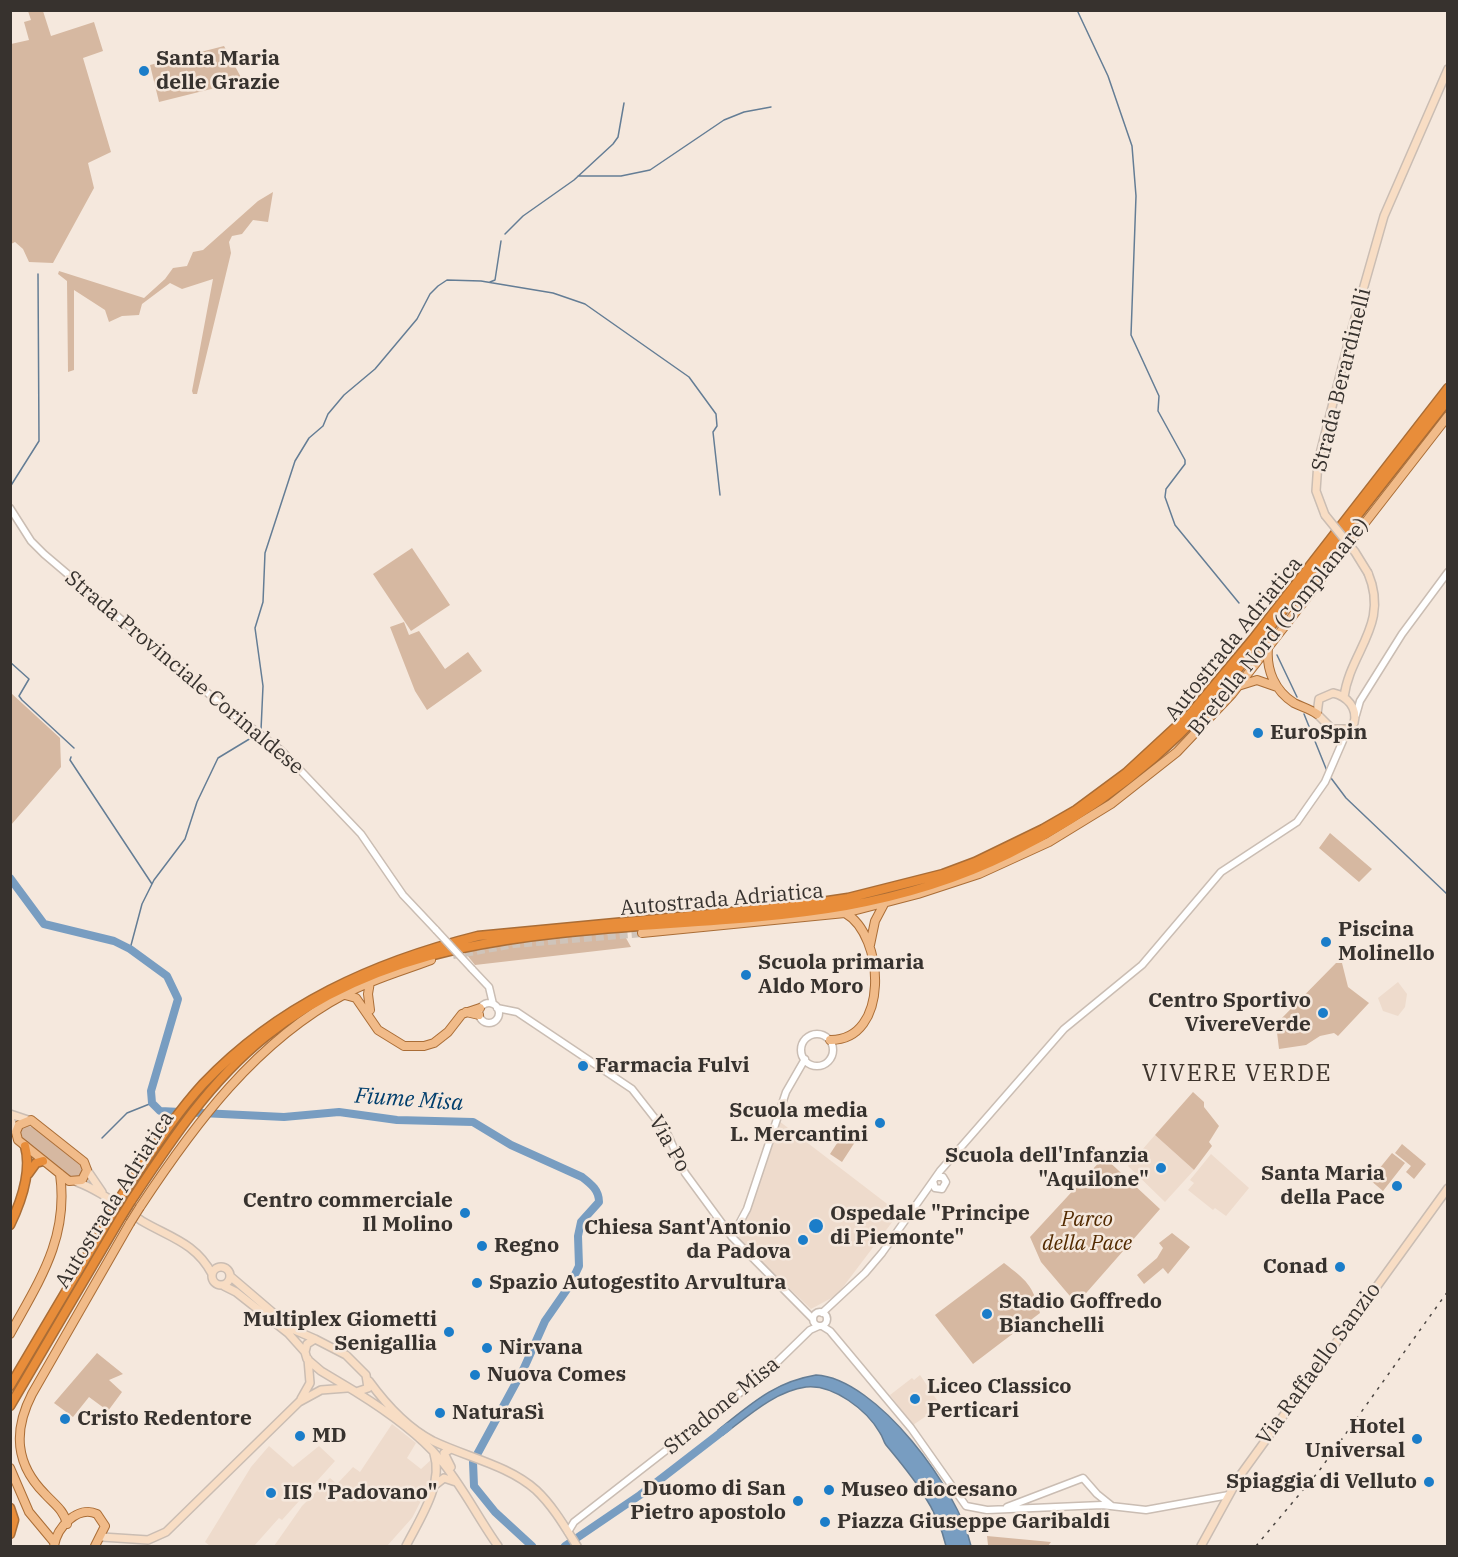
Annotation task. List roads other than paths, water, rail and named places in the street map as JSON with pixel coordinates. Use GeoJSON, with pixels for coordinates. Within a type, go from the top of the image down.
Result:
{"type":"FeatureCollection","features":[{"type":"Feature","properties":{"kind":"highway","name":"Autostrada Adriatica"},"geometry":{"type":"LineString","coordinates":[[1263,632],[1448,388]]}},
{"type":"Feature","properties":{"kind":"highway","name":"Autostrada Adriatica"},"geometry":{"type":"LineString","coordinates":[[10,1406],[121,1217],[174,1136],[215,1087],[267,1036],[317,1003],[372,975],[432,954],[514,939],[848,906],[897,895],[979,868],[1045,835],[1129,779],[1196,718],[1448,400]]}},
{"type":"Feature","properties":{"kind":"highway","name":"Autostrada Adriatica"},"geometry":{"type":"LineString","coordinates":[[10,1386],[122,1196],[164,1134],[203,1084],[264,1030],[315,996],[369,969],[431,948],[513,931],[794,906],[848,898],[896,888],[975,862],[1076,810],[1126,773],[1191,713],[1256,641]]}},
{"type":"Feature","properties":{"kind":"highway"},"geometry":{"type":"LineString","coordinates":[[25,1146],[28,1157],[25,1183]]}},
{"type":"Feature","properties":{"kind":"highway"},"geometry":{"type":"LineString","coordinates":[[10,1225],[32,1167],[43,1161]]}},
{"type":"Feature","properties":{"kind":"highway"},"geometry":{"type":"LineString","coordinates":[[10,1373],[30,1352]]}},
{"type":"Feature","properties":{"kind":"highway"},"geometry":{"type":"LineString","coordinates":[[10,1508],[14,1520],[10,1534]]}},
{"type":"Feature","properties":{"kind":"main road","name":"Strada Berardinelli"},"geometry":{"type":"LineString","coordinates":[[1346,699],[1347,684],[1364,647],[1373,620],[1374,595],[1368,573],[1355,552],[1325,514],[1316,491],[1317,469],[1351,332],[1384,216],[1448,69]]}},
{"type":"Feature","properties":{"kind":"main road","name":"Bretella Nord (Complanare)"},"geometry":{"type":"LineString","coordinates":[[642,933],[845,913],[884,904],[979,874],[1049,842],[1102,809],[1177,752],[1237,686],[1448,416]]}},
{"type":"Feature","properties":{"kind":"main road"},"geometry":{"type":"LineString","coordinates":[[1268,647],[1268,668],[1277,687],[1290,700],[1317,714],[1326,726],[1337,730],[1348,729],[1356,716],[1346,699],[1333,693]]}},
{"type":"Feature","properties":{"kind":"main road"},"geometry":{"type":"LineString","coordinates":[[1257,680],[1253,667],[1261,665],[1268,668]]}},
{"type":"Feature","properties":{"kind":"main road"},"geometry":{"type":"LineString","coordinates":[[1237,686],[1257,680],[1277,687]]}},
{"type":"Feature","properties":{"kind":"main road"},"geometry":{"type":"LineString","coordinates":[[1304,707],[1317,703],[1324,694],[1333,693],[1347,684]]}},
{"type":"Feature","properties":{"kind":"main road"},"geometry":{"type":"LineString","coordinates":[[1317,703],[1317,714]]}},
{"type":"Feature","properties":{"kind":"main road"},"geometry":{"type":"LineString","coordinates":[[831,1044],[861,1026],[873,1006],[874,978],[870,946],[875,921],[884,904]]}},
{"type":"Feature","properties":{"kind":"main road"},"geometry":{"type":"LineString","coordinates":[[858,924],[866,908],[875,921]]}},
{"type":"Feature","properties":{"kind":"main road"},"geometry":{"type":"LineString","coordinates":[[845,913],[858,924],[870,946]]}},
{"type":"Feature","properties":{"kind":"main road"},"geometry":{"type":"LineString","coordinates":[[67,1524],[59,1507],[34,1482],[24,1466],[19,1452],[20,1423],[32,1394],[130,1223],[184,1139],[227,1090],[273,1045],[343,995],[370,982],[434,959]]}},
{"type":"Feature","properties":{"kind":"main road"},"geometry":{"type":"LineString","coordinates":[[370,982],[368,994],[372,1020]]}},
{"type":"Feature","properties":{"kind":"main road"},"geometry":{"type":"LineString","coordinates":[[358,987],[368,994]]}},
{"type":"Feature","properties":{"kind":"main road"},"geometry":{"type":"LineString","coordinates":[[356,998],[358,987]]}},
{"type":"Feature","properties":{"kind":"main road"},"geometry":{"type":"LineString","coordinates":[[343,995],[356,998],[378,1030],[404,1046],[424,1046],[441,1038],[465,1012],[487,1008]]}},
{"type":"Feature","properties":{"kind":"main road"},"geometry":{"type":"LineString","coordinates":[[10,1114],[36,1123],[82,1160],[90,1178],[106,1196]]}},
{"type":"Feature","properties":{"kind":"main road"},"geometry":{"type":"LineString","coordinates":[[10,1119],[18,1140],[43,1161],[60,1174],[106,1196],[147,1224],[183,1242],[204,1261],[215,1284],[236,1292],[264,1313],[306,1355],[347,1388],[381,1408],[433,1452],[456,1482],[498,1546]]}},
{"type":"Feature","properties":{"kind":"main road"},"geometry":{"type":"LineString","coordinates":[[16,1132],[18,1125],[28,1120]]}},
{"type":"Feature","properties":{"kind":"main road"},"geometry":{"type":"LineString","coordinates":[[62,1195],[74,1182],[84,1178],[87,1170]]}},
{"type":"Feature","properties":{"kind":"main road"},"geometry":{"type":"LineString","coordinates":[[10,1334],[55,1249],[62,1195],[60,1174]]}},
{"type":"Feature","properties":{"kind":"main road","name":"Via Raffaello Sanzio"},"geometry":{"type":"LineString","coordinates":[[1201,1546],[1239,1477],[1448,1188]]}},
{"type":"Feature","properties":{"kind":"main road"},"geometry":{"type":"LineString","coordinates":[[204,1261],[227,1269],[230,1276],[292,1329],[346,1355],[394,1409],[423,1434],[511,1473],[536,1490],[577,1546]]}},
{"type":"Feature","properties":{"kind":"main road"},"geometry":{"type":"LineString","coordinates":[[212,1274],[218,1267]]}},
{"type":"Feature","properties":{"kind":"main road"},"geometry":{"type":"LineString","coordinates":[[224,1286],[229,1282],[230,1276]]}},
{"type":"Feature","properties":{"kind":"main road"},"geometry":{"type":"LineString","coordinates":[[102,1537],[117,1536],[148,1540],[166,1532],[299,1401],[310,1383],[306,1355],[307,1344],[315,1339]]}},
{"type":"Feature","properties":{"kind":"main road"},"geometry":{"type":"LineString","coordinates":[[356,1392],[366,1390],[369,1381]]}},
{"type":"Feature","properties":{"kind":"main road"},"geometry":{"type":"LineString","coordinates":[[299,1401],[321,1390],[347,1388]]}},
{"type":"Feature","properties":{"kind":"main road"},"geometry":{"type":"LineString","coordinates":[[453,1449],[444,1454],[445,1458],[466,1497]]}},
{"type":"Feature","properties":{"kind":"main road"},"geometry":{"type":"LineString","coordinates":[[406,1546],[433,1487],[437,1467],[433,1452]]}},
{"type":"Feature","properties":{"kind":"main road"},"geometry":{"type":"LineString","coordinates":[[10,1468],[29,1512],[54,1544],[67,1524],[77,1513],[83,1511],[97,1514],[105,1526],[117,1536]]}},
{"type":"Feature","properties":{"kind":"main road"},"geometry":{"type":"LineString","coordinates":[[433,1487],[444,1478],[456,1482]]}},
{"type":"Feature","properties":{"kind":"main road"},"geometry":{"type":"LineString","coordinates":[[59,1507],[77,1513]]}},
{"type":"Feature","properties":{"kind":"main road"},"geometry":{"type":"LineString","coordinates":[[95,1546],[102,1537],[105,1526]]}},
{"type":"Feature","properties":{"kind":"main road"},"geometry":{"type":"LineString","coordinates":[[46,1532],[60,1533]]}},
{"type":"Feature","properties":{"kind":"street","name":"Strada Provinciale Corinaldese"},"geometry":{"type":"LineString","coordinates":[[10,508],[31,541],[44,554],[223,706],[282,751],[361,834],[403,896],[491,992],[487,1008]]}},
{"type":"Feature","properties":{"kind":"street"},"geometry":{"type":"LineString","coordinates":[[1356,716],[1365,694],[1407,626],[1448,572]]}},
{"type":"Feature","properties":{"kind":"street"},"geometry":{"type":"LineString","coordinates":[[1346,699],[1365,694]]}},
{"type":"Feature","properties":{"kind":"street"},"geometry":{"type":"LineString","coordinates":[[1343,744],[1348,729]]}},
{"type":"Feature","properties":{"kind":"street"},"geometry":{"type":"LineString","coordinates":[[1337,730],[1343,744]]}},
{"type":"Feature","properties":{"kind":"street","name":"Stradone Misa"},"geometry":{"type":"LineString","coordinates":[[568,1532],[574,1522],[768,1371],[820,1320],[882,1252],[943,1168],[994,1105],[1064,1029],[1142,965],[1221,872],[1297,822],[1325,782],[1343,744]]}},
{"type":"Feature","properties":{"kind":"street"},"geometry":{"type":"LineString","coordinates":[[487,1008],[487,1023],[495,1021],[507,1009]]}},
{"type":"Feature","properties":{"kind":"street"},"geometry":{"type":"LineString","coordinates":[[487,1008],[498,1016]]}},
{"type":"Feature","properties":{"kind":"street","name":"Via Po"},"geometry":{"type":"LineString","coordinates":[[487,1008],[507,1009],[523,1015],[632,1089],[668,1136],[685,1173],[732,1237],[775,1283],[820,1320]]}},
{"type":"Feature","properties":{"kind":"street"},"geometry":{"type":"LineString","coordinates":[[818,1034],[831,1044],[831,1056],[826,1063],[818,1065],[807,1061],[801,1048],[807,1037],[818,1034]]}},
{"type":"Feature","properties":{"kind":"street"},"geometry":{"type":"LineString","coordinates":[[732,1237],[747,1209],[786,1092],[807,1061]]}},
{"type":"Feature","properties":{"kind":"street"},"geometry":{"type":"LineString","coordinates":[[820,1320],[911,1428],[960,1500],[976,1509],[1029,1509],[1092,1505],[1146,1510],[1229,1495]]}},
{"type":"Feature","properties":{"kind":"street"},"geometry":{"type":"LineString","coordinates":[[1001,1509],[1083,1478],[1112,1506]]}},
{"type":"Feature","properties":{"kind":"street"},"geometry":{"type":"LineString","coordinates":[[1092,1505],[1097,1494]]}},
{"type":"Feature","properties":{"kind":"street"},"geometry":{"type":"LineString","coordinates":[[1029,1499],[1025,1505],[1029,1509]]}},
{"type":"Feature","properties":{"kind":"street"},"geometry":{"type":"LineString","coordinates":[[1210,1499],[1218,1503],[1221,1509]]}},
{"type":"Feature","properties":{"kind":"street"},"geometry":{"type":"LineString","coordinates":[[562,1523],[574,1522]]}},
{"type":"Feature","properties":{"kind":"water"},"geometry":{"type":"Polygon","coordinates":[[[816,1375],[840,1381],[864,1395],[889,1416],[912,1441],[950,1496],[971,1546],[946,1546],[930,1505],[914,1480],[886,1445],[867,1416],[838,1394],[816,1387],[795,1389],[772,1399],[723,1435],[718,1430],[764,1395],[801,1378],[816,1375]]]}},
{"type":"Feature","properties":{"kind":"waterway"},"geometry":{"type":"LineString","coordinates":[[1077,10],[1108,76],[1132,146],[1136,196],[1131,335],[1159,396],[1158,411],[1185,460],[1185,464],[1166,489],[1165,497],[1175,525],[1239,603]]}},
{"type":"Feature","properties":{"kind":"waterway"},"geometry":{"type":"LineString","coordinates":[[505,234],[523,216],[574,180],[613,144],[618,137],[624,103]]}},
{"type":"Feature","properties":{"kind":"waterway"},"geometry":{"type":"LineString","coordinates":[[578,176],[621,176],[650,170],[724,120],[744,112],[771,107]]}},
{"type":"Feature","properties":{"kind":"waterway"},"geometry":{"type":"LineString","coordinates":[[490,282],[495,280],[501,241]]}},
{"type":"Feature","properties":{"kind":"waterway"},"geometry":{"type":"LineString","coordinates":[[10,487],[39,441],[38,274]]}},
{"type":"Feature","properties":{"kind":"waterway"},"geometry":{"type":"LineString","coordinates":[[261,730],[263,686],[255,628],[263,602],[265,553],[295,461],[309,438],[323,426],[328,414],[344,395],[375,369],[417,319],[430,294],[447,280],[481,281],[553,293],[585,304],[689,377],[716,414],[717,426],[713,432],[720,495]]}},
{"type":"Feature","properties":{"kind":"waterway"},"geometry":{"type":"LineString","coordinates":[[1277,655],[1297,697]]}},
{"type":"Feature","properties":{"kind":"waterway"},"geometry":{"type":"LineString","coordinates":[[10,662],[29,679],[19,696],[74,748]]}},
{"type":"Feature","properties":{"kind":"waterway"},"geometry":{"type":"LineString","coordinates":[[1304,714],[1327,771]]}},
{"type":"Feature","properties":{"kind":"waterway"},"geometry":{"type":"LineString","coordinates":[[130,949],[142,904],[154,880],[185,839],[197,802],[218,758],[256,735]]}},
{"type":"Feature","properties":{"kind":"waterway"},"geometry":{"type":"LineString","coordinates":[[71,757],[70,760],[152,884]]}},
{"type":"Feature","properties":{"kind":"waterway"},"geometry":{"type":"LineString","coordinates":[[1331,778],[1346,798],[1448,895]]}},
{"type":"Feature","properties":{"kind":"waterway","name":"Fiume Misa"},"geometry":{"type":"LineString","coordinates":[[10,878],[44,924],[114,941],[130,949],[167,976],[178,999],[151,1091],[152,1103],[160,1111],[284,1117],[339,1112],[397,1120],[473,1122],[511,1145],[582,1177],[594,1188],[599,1202],[581,1222],[578,1236],[579,1266],[570,1285],[545,1321],[524,1368],[473,1462],[474,1486],[495,1512],[532,1546]]}},
{"type":"Feature","properties":{"kind":"waterway"},"geometry":{"type":"LineString","coordinates":[[102,1138],[127,1113],[152,1103]]}},
{"type":"Feature","properties":{"kind":"waterway","name":"Fiume Misa"},"geometry":{"type":"LineString","coordinates":[[565,1546],[640,1495],[728,1427]]}},
{"type":"Feature","properties":{"kind":"tunnel"},"geometry":{"type":"LineString","coordinates":[[453,955],[514,944],[642,933]]}},
{"type":"Feature","properties":{"kind":"railway"},"geometry":{"type":"LineString","coordinates":[[1256,1546],[1319,1471],[1448,1291]]}},
{"type":"Feature","properties":{"kind":"place","name":"Santa Maria delle Grazie"},"geometry":{"type":"Point","coordinates":[144,71]}},
{"type":"Feature","properties":{"kind":"place","name":"EuroSpin"},"geometry":{"type":"Point","coordinates":[1258,733]}},
{"type":"Feature","properties":{"kind":"place","name":"Piscina Molinello"},"geometry":{"type":"Point","coordinates":[1326,942]}},
{"type":"Feature","properties":{"kind":"place","name":"Scuola primaria Aldo Moro"},"geometry":{"type":"Point","coordinates":[746,975]}},
{"type":"Feature","properties":{"kind":"place","name":"Centro Sportivo VivereVerde"},"geometry":{"type":"Point","coordinates":[1323,1013]}},
{"type":"Feature","properties":{"kind":"place","name":"Farmacia Fulvi"},"geometry":{"type":"Point","coordinates":[583,1066]}},
{"type":"Feature","properties":{"kind":"place","name":"Scuola media L. Mercantini"},"geometry":{"type":"Point","coordinates":[880,1123]}},
{"type":"Feature","properties":{"kind":"place","name":"Scuola dell'Infanzia \"Aquilone\""},"geometry":{"type":"Point","coordinates":[1161,1168]}},
{"type":"Feature","properties":{"kind":"place","name":"Santa Maria della Pace"},"geometry":{"type":"Point","coordinates":[1397,1186]}},
{"type":"Feature","properties":{"kind":"place","name":"Centro commerciale Il Molino"},"geometry":{"type":"Point","coordinates":[465,1213]}},
{"type":"Feature","properties":{"kind":"place","name":"Ospedale \"Principe di Piemonte\""},"geometry":{"type":"Point","coordinates":[816,1226]}},
{"type":"Feature","properties":{"kind":"place","name":"Chiesa Sant'Antonio da Padova"},"geometry":{"type":"Point","coordinates":[803,1240]}},
{"type":"Feature","properties":{"kind":"place","name":"Regno"},"geometry":{"type":"Point","coordinates":[482,1246]}},
{"type":"Feature","properties":{"kind":"place","name":"Conad"},"geometry":{"type":"Point","coordinates":[1340,1267]}},
{"type":"Feature","properties":{"kind":"place","name":"Spazio Autogestito Arvultura"},"geometry":{"type":"Point","coordinates":[477,1283]}},
{"type":"Feature","properties":{"kind":"place","name":"Stadio Goffredo Bianchelli"},"geometry":{"type":"Point","coordinates":[987,1314]}},
{"type":"Feature","properties":{"kind":"place","name":"Multiplex Giometti Senigallia"},"geometry":{"type":"Point","coordinates":[449,1332]}},
{"type":"Feature","properties":{"kind":"place","name":"Nirvana"},"geometry":{"type":"Point","coordinates":[487,1348]}},
{"type":"Feature","properties":{"kind":"place","name":"Nuova Comes"},"geometry":{"type":"Point","coordinates":[475,1375]}},
{"type":"Feature","properties":{"kind":"place","name":"Liceo Classico Perticari"},"geometry":{"type":"Point","coordinates":[915,1399]}},
{"type":"Feature","properties":{"kind":"place","name":"NaturaSì"},"geometry":{"type":"Point","coordinates":[440,1413]}},
{"type":"Feature","properties":{"kind":"place","name":"Cristo Redentore"},"geometry":{"type":"Point","coordinates":[65,1419]}},
{"type":"Feature","properties":{"kind":"place","name":"MD"},"geometry":{"type":"Point","coordinates":[300,1436]}},
{"type":"Feature","properties":{"kind":"place","name":"Hotel Universal"},"geometry":{"type":"Point","coordinates":[1417,1439]}},
{"type":"Feature","properties":{"kind":"place","name":"Spiaggia di Velluto"},"geometry":{"type":"Point","coordinates":[1429,1482]}},
{"type":"Feature","properties":{"kind":"place","name":"Museo diocesano"},"geometry":{"type":"Point","coordinates":[829,1490]}},
{"type":"Feature","properties":{"kind":"place","name":"IIS \"Padovano\""},"geometry":{"type":"Point","coordinates":[271,1493]}},
{"type":"Feature","properties":{"kind":"place","name":"Duomo di San Pietro apostolo"},"geometry":{"type":"Point","coordinates":[798,1501]}},
{"type":"Feature","properties":{"kind":"place","name":"Piazza Giuseppe Garibaldi"},"geometry":{"type":"Point","coordinates":[825,1522]}},
{"type":"Feature","properties":{"kind":"district","name":"VIVERE VERDE"},"geometry":{"type":"Point","coordinates":[1237,1074]}},
{"type":"Feature","properties":{"kind":"park label","name":"Parco della Pace"},"geometry":{"type":"Point","coordinates":[1087,1232]}}]}
